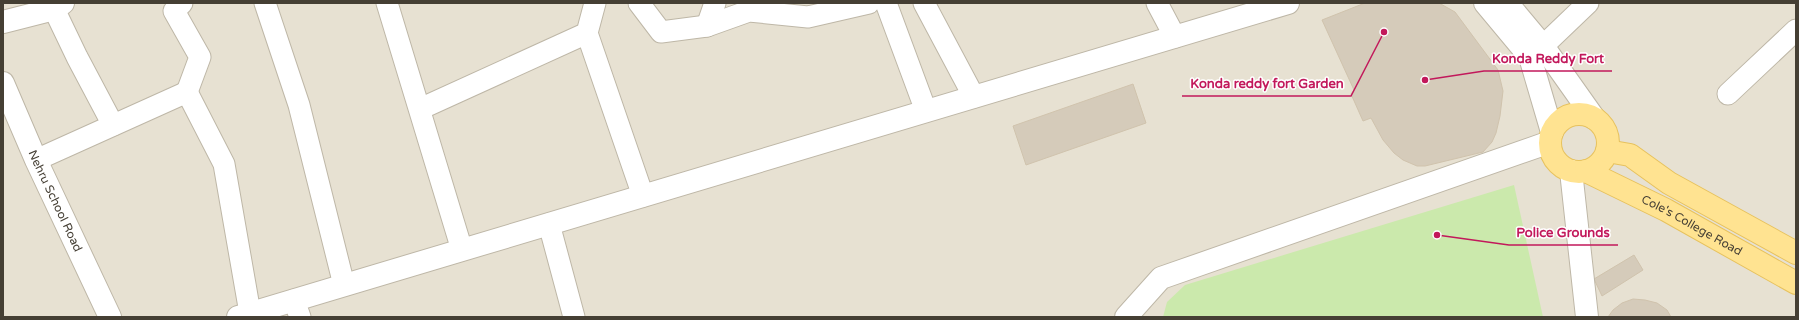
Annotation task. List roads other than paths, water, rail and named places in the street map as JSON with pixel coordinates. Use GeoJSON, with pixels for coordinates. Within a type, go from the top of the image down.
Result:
{"type":"FeatureCollection","features":[{"type":"Feature","properties":{"kind":"main road"},"geometry":{"type":"LineString","coordinates":[[1574,114],[1584,114],[1594,118],[1602,125],[1606,132],[1608,141],[1607,151],[1603,159],[1597,165],[1578,171],[1563,167],[1556,161],[1551,152],[1551,137],[1557,124],[1565,117],[1574,114]]}},
{"type":"Feature","properties":{"kind":"main road"},"geometry":{"type":"LineString","coordinates":[[1607,151],[1630,155],[1669,183],[1796,253]]}},
{"type":"Feature","properties":{"kind":"main road","name":"Cole's College Road"},"geometry":{"type":"LineString","coordinates":[[1578,171],[1666,210],[1796,283]]}},
{"type":"Feature","properties":{"kind":"street"},"geometry":{"type":"LineString","coordinates":[[36,160],[187,92],[200,57],[174,11],[182,3]]}},
{"type":"Feature","properties":{"kind":"street"},"geometry":{"type":"LineString","coordinates":[[265,3],[299,105],[344,285]]}},
{"type":"Feature","properties":{"kind":"street"},"geometry":{"type":"LineString","coordinates":[[387,3],[462,250]]}},
{"type":"Feature","properties":{"kind":"street"},"geometry":{"type":"LineString","coordinates":[[595,3],[587,33],[643,196]]}},
{"type":"Feature","properties":{"kind":"street"},"geometry":{"type":"LineString","coordinates":[[639,3],[661,32],[707,26],[749,11],[808,17],[869,3]]}},
{"type":"Feature","properties":{"kind":"street"},"geometry":{"type":"LineString","coordinates":[[707,26],[715,3]]}},
{"type":"Feature","properties":{"kind":"street"},"geometry":{"type":"LineString","coordinates":[[886,3],[926,111]]}},
{"type":"Feature","properties":{"kind":"street"},"geometry":{"type":"LineString","coordinates":[[924,3],[974,97]]}},
{"type":"Feature","properties":{"kind":"street"},"geometry":{"type":"LineString","coordinates":[[1157,3],[1174,37]]}},
{"type":"Feature","properties":{"kind":"street"},"geometry":{"type":"LineString","coordinates":[[187,92],[224,164],[244,315],[297,309],[344,285],[1288,3]]}},
{"type":"Feature","properties":{"kind":"street"},"geometry":{"type":"LineString","coordinates":[[1126,317],[1161,278],[1551,137],[1530,57],[1485,3]]}},
{"type":"Feature","properties":{"kind":"street"},"geometry":{"type":"LineString","coordinates":[[1507,3],[1543,46],[1594,118]]}},
{"type":"Feature","properties":{"kind":"street"},"geometry":{"type":"LineString","coordinates":[[1543,46],[1588,3]]}},
{"type":"Feature","properties":{"kind":"street"},"geometry":{"type":"LineString","coordinates":[[3,22],[28,9],[59,6],[76,57],[113,125]]}},
{"type":"Feature","properties":{"kind":"street"},"geometry":{"type":"LineString","coordinates":[[1728,94],[1796,30]]}},
{"type":"Feature","properties":{"kind":"street"},"geometry":{"type":"LineString","coordinates":[[420,109],[587,33]]}},
{"type":"Feature","properties":{"kind":"street","name":"Nehru School Road"},"geometry":{"type":"LineString","coordinates":[[3,83],[36,160],[110,317]]}},
{"type":"Feature","properties":{"kind":"street"},"geometry":{"type":"LineString","coordinates":[[1578,171],[1587,317]]}},
{"type":"Feature","properties":{"kind":"street"},"geometry":{"type":"LineString","coordinates":[[549,224],[574,317]]}},
{"type":"Feature","properties":{"kind":"place","name":"Konda reddy fort Garden"},"geometry":{"type":"Point","coordinates":[1384,32]}},
{"type":"Feature","properties":{"kind":"place","name":"Konda Reddy Fort"},"geometry":{"type":"Point","coordinates":[1425,80]}},
{"type":"Feature","properties":{"kind":"place","name":"Police Grounds"},"geometry":{"type":"Point","coordinates":[1437,235]}}]}
